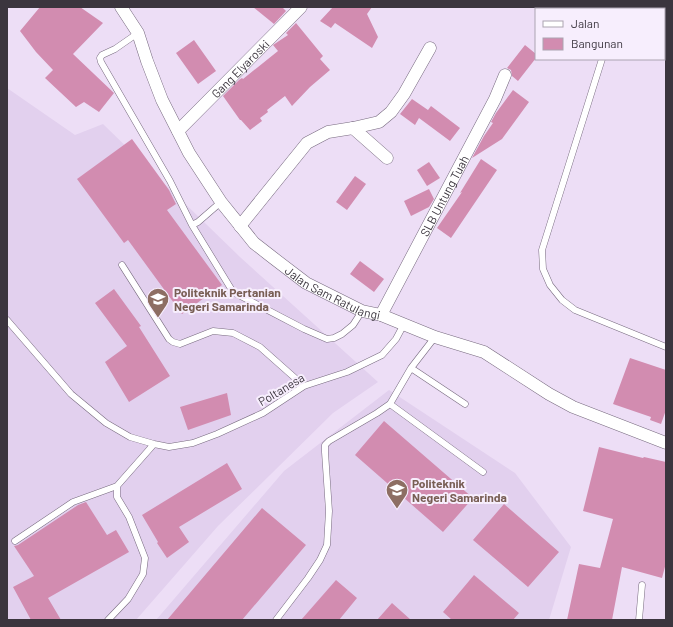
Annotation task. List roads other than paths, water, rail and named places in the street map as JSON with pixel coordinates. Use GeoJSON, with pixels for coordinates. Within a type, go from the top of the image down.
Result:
{"type":"FeatureCollection","features":[{"type":"Feature","properties":{"kind":"street","name":"Jalan Sam Ratulangi"},"geometry":{"type":"LineString","coordinates":[[121,7],[138,32],[162,100],[189,153],[221,202],[254,243],[306,283],[362,311],[382,315],[435,337],[484,352],[573,408],[666,443]]}},
{"type":"Feature","properties":{"kind":"street","name":"Gang Elyaroski"},"geometry":{"type":"LineString","coordinates":[[178,131],[301,7]]}},
{"type":"Feature","properties":{"kind":"street"},"geometry":{"type":"LineString","coordinates":[[240,226],[307,143],[328,132],[379,122],[391,112],[404,94],[430,48]]}},
{"type":"Feature","properties":{"kind":"street","name":"SLB Untung Tuah"},"geometry":{"type":"LineString","coordinates":[[382,315],[495,99],[505,75]]}},
{"type":"Feature","properties":{"kind":"street"},"geometry":{"type":"LineString","coordinates":[[353,128],[387,158]]}},
{"type":"Feature","properties":{"kind":"lane"},"geometry":{"type":"LineString","coordinates":[[138,32],[115,49],[102,55],[100,58],[170,181],[192,225],[233,292],[327,340],[342,334],[353,325],[362,311]]}},
{"type":"Feature","properties":{"kind":"lane"},"geometry":{"type":"LineString","coordinates":[[602,60],[542,250],[543,269],[550,285],[562,300],[575,310],[666,347]]}},
{"type":"Feature","properties":{"kind":"lane"},"geometry":{"type":"LineString","coordinates":[[192,225],[198,222],[221,202]]}},
{"type":"Feature","properties":{"kind":"lane"},"geometry":{"type":"LineString","coordinates":[[122,265],[169,339],[173,342],[180,344],[213,331],[233,333],[260,347],[304,386]]}},
{"type":"Feature","properties":{"kind":"lane","name":"Poltanesa"},"geometry":{"type":"LineString","coordinates":[[7,320],[71,394],[106,423],[130,437],[169,447],[193,443],[217,434],[263,413],[304,386],[347,372],[382,355],[396,339],[404,324]]}},
{"type":"Feature","properties":{"kind":"lane"},"geometry":{"type":"LineString","coordinates":[[276,620],[308,578],[320,560],[327,545],[329,511],[326,445],[329,441],[378,413],[390,404],[411,368],[435,337]]}},
{"type":"Feature","properties":{"kind":"lane"},"geometry":{"type":"LineString","coordinates":[[411,368],[465,404]]}},
{"type":"Feature","properties":{"kind":"lane"},"geometry":{"type":"LineString","coordinates":[[390,404],[483,472]]}},
{"type":"Feature","properties":{"kind":"lane"},"geometry":{"type":"LineString","coordinates":[[16,541],[73,502],[117,486],[154,444]]}},
{"type":"Feature","properties":{"kind":"lane"},"geometry":{"type":"LineString","coordinates":[[108,620],[128,598],[143,574],[145,558],[128,517],[117,497],[117,486]]}},
{"type":"Feature","properties":{"kind":"lane"},"geometry":{"type":"LineString","coordinates":[[639,620],[642,585]]}},
{"type":"Feature","properties":{"kind":"place","name":"Politeknik Pertanian Negeri Samarinda"},"geometry":{"type":"Point","coordinates":[158,318]}},
{"type":"Feature","properties":{"kind":"place","name":"Politeknik Negeri Samarinda"},"geometry":{"type":"Point","coordinates":[397,510]}}]}
